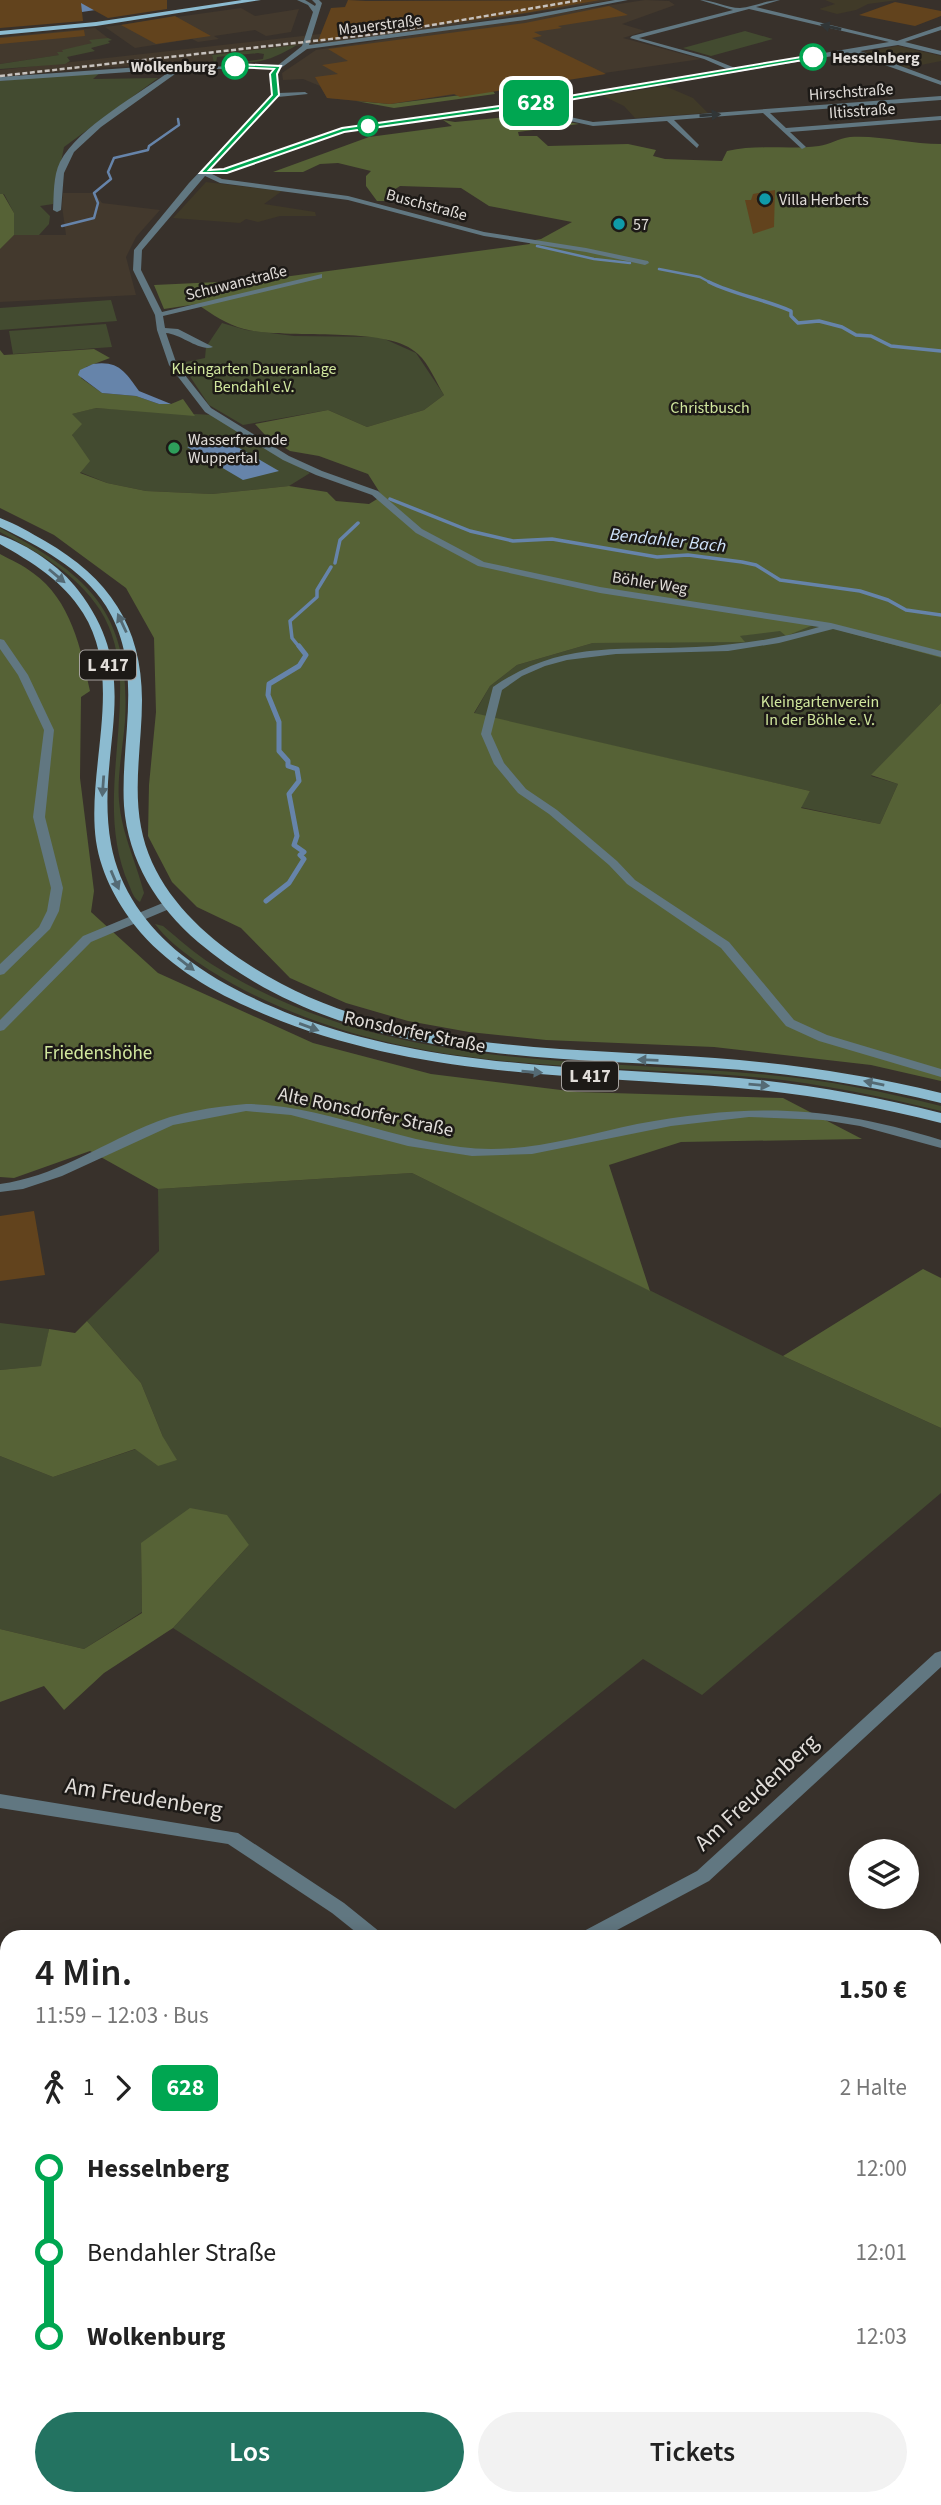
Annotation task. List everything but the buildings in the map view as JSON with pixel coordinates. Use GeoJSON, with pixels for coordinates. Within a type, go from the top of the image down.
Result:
{"type":"FeatureCollection","features":[{"type":"Feature","properties":{"kind":"main road"},"geometry":{"type":"LineString","coordinates":[[0,26],[42,27],[209,0],[220,2],[222,4],[219,6]]}},
{"type":"Feature","properties":{"kind":"main road"},"geometry":{"type":"LineString","coordinates":[[0,33],[257,0]]}},
{"type":"Feature","properties":{"kind":"main road","name":"Ronsdorfer Straße"},"geometry":{"type":"LineString","coordinates":[[0,522],[41,544],[78,569],[105,596],[122,623],[132,650],[136,680],[131,782],[133,824],[138,849],[149,874],[170,904],[187,924],[222,954],[275,986],[337,1014],[402,1034],[448,1044],[520,1054],[713,1063],[794,1070],[941,1098]]}},
{"type":"Feature","properties":{"kind":"main road","name":"Ronsdorfer Straße"},"geometry":{"type":"LineString","coordinates":[[0,539],[48,568],[68,585],[91,613],[103,642],[110,688],[102,811],[103,839],[111,872],[136,917],[169,951],[196,972],[246,1002],[314,1029],[384,1050],[430,1060],[517,1071],[685,1080],[811,1091],[941,1118]]}},
{"type":"Feature","properties":{"kind":"street"},"geometry":{"type":"LineString","coordinates":[[300,0],[310,4],[317,13]]}},
{"type":"Feature","properties":{"kind":"street"},"geometry":{"type":"LineString","coordinates":[[276,95],[274,74],[305,47],[317,13],[319,3],[315,0]]}},
{"type":"Feature","properties":{"kind":"street","name":"Mauerstraße"},"geometry":{"type":"LineString","coordinates":[[305,47],[525,18],[625,0]]}},
{"type":"Feature","properties":{"kind":"street"},"geometry":{"type":"LineString","coordinates":[[704,0],[941,53]]}},
{"type":"Feature","properties":{"kind":"street"},"geometry":{"type":"LineString","coordinates":[[734,71],[706,58],[634,37],[777,0]]}},
{"type":"Feature","properties":{"kind":"street"},"geometry":{"type":"LineString","coordinates":[[203,173],[225,172],[342,130],[852,51],[897,43],[941,28]]}},
{"type":"Feature","properties":{"kind":"street"},"geometry":{"type":"LineString","coordinates":[[852,51],[941,83]]}},
{"type":"Feature","properties":{"kind":"street"},"geometry":{"type":"LineString","coordinates":[[57,210],[61,169],[69,152],[89,134],[180,67]]}},
{"type":"Feature","properties":{"kind":"street"},"geometry":{"type":"LineString","coordinates":[[0,79],[80,71],[279,67]]}},
{"type":"Feature","properties":{"kind":"street"},"geometry":{"type":"LineString","coordinates":[[209,346],[175,331],[161,330],[159,315],[137,270],[138,250],[203,173],[276,95],[305,94]]}},
{"type":"Feature","properties":{"kind":"street","name":"Hirschstraße"},"geometry":{"type":"LineString","coordinates":[[446,116],[463,119],[538,112],[593,124],[941,98]]}},
{"type":"Feature","properties":{"kind":"street"},"geometry":{"type":"LineString","coordinates":[[764,111],[802,147]]}},
{"type":"Feature","properties":{"kind":"street"},"geometry":{"type":"LineString","coordinates":[[668,118],[697,146]]}},
{"type":"Feature","properties":{"kind":"street","name":"Iltisstraße"},"geometry":{"type":"LineString","coordinates":[[784,130],[941,118]]}},
{"type":"Feature","properties":{"kind":"street","name":"Buschstraße"},"geometry":{"type":"LineString","coordinates":[[203,173],[220,181],[348,198],[485,234],[586,250],[645,263]]}},
{"type":"Feature","properties":{"kind":"street","name":"Schuwanstraße"},"geometry":{"type":"LineString","coordinates":[[159,315],[319,276]]}},
{"type":"Feature","properties":{"kind":"street","name":"Böhler Weg"},"geometry":{"type":"LineString","coordinates":[[161,330],[173,365],[208,410],[286,458],[319,474],[375,493],[419,531],[481,564],[600,590],[831,626],[941,654]]}},
{"type":"Feature","properties":{"kind":"street"},"geometry":{"type":"LineString","coordinates":[[831,626],[799,637],[725,648],[587,652],[562,657],[521,673],[497,689],[486,734],[499,764],[522,791],[553,812],[631,881],[726,945],[790,1023],[823,1038],[941,1073]]}},
{"type":"Feature","properties":{"kind":"street"},"geometry":{"type":"LineString","coordinates":[[0,642],[23,675],[49,730],[39,817],[57,888],[53,911],[44,929],[0,971]]}},
{"type":"Feature","properties":{"kind":"street"},"geometry":{"type":"LineString","coordinates":[[1,1024],[87,939],[170,904]]}},
{"type":"Feature","properties":{"kind":"street","name":"Alte Ronsdorfer Straße"},"geometry":{"type":"LineString","coordinates":[[0,1188],[26,1184],[154,1127],[225,1110],[248,1108],[307,1114],[399,1140],[475,1153],[526,1151],[694,1117],[780,1111],[826,1115],[877,1124],[941,1143]]}},
{"type":"Feature","properties":{"kind":"street","name":"Am Freudenberg"},"geometry":{"type":"LineString","coordinates":[[601,1930],[703,1876],[941,1657]]}},
{"type":"Feature","properties":{"kind":"street","name":"Am Freudenberg"},"geometry":{"type":"LineString","coordinates":[[0,1801],[232,1838],[338,1908],[365,1930]]}},
{"type":"Feature","properties":{"kind":"shaded area"},"geometry":{"type":"Polygon","coordinates":[[[541,0],[612,0],[366,39],[212,54],[214,63],[91,68],[0,77],[0,70],[320,34],[541,0]]]}},
{"type":"Feature","properties":{"kind":"shaded area"},"geometry":{"type":"Polygon","coordinates":[[[645,0],[669,1],[675,5],[622,24],[645,31],[623,38],[701,59],[390,104],[327,98],[320,86],[303,79],[283,80],[282,73],[316,50],[645,0]]]}},
{"type":"Feature","properties":{"kind":"shaded area"},"geometry":{"type":"Polygon","coordinates":[[[825,0],[898,0],[868,4],[837,14],[819,9],[835,4],[825,0]]]}},
{"type":"Feature","properties":{"kind":"shaded area"},"geometry":{"type":"Polygon","coordinates":[[[241,8],[255,16],[299,9],[291,32],[266,36],[255,30],[214,36],[219,39],[198,42],[192,39],[135,48],[105,27],[241,8]]]}},
{"type":"Feature","properties":{"kind":"shaded area"},"geometry":{"type":"Polygon","coordinates":[[[95,28],[108,38],[63,50],[60,55],[0,64],[0,37],[95,28]]]}},
{"type":"Feature","properties":{"kind":"shaded area"},"geometry":{"type":"Polygon","coordinates":[[[898,46],[941,56],[941,61],[906,68],[865,52],[898,46]]]}},
{"type":"Feature","properties":{"kind":"shaded area"},"geometry":{"type":"Polygon","coordinates":[[[665,86],[693,98],[708,113],[635,118],[624,106],[603,96],[665,86]]]}},
{"type":"Feature","properties":{"kind":"shaded area"},"geometry":{"type":"Polygon","coordinates":[[[206,182],[282,191],[264,204],[315,212],[316,216],[280,216],[258,222],[246,219],[240,223],[173,218],[206,182]]]}},
{"type":"Feature","properties":{"kind":"shaded area"},"geometry":{"type":"Polygon","coordinates":[[[63,193],[95,193],[102,203],[160,210],[136,237],[126,257],[136,295],[0,302],[0,249],[14,235],[66,235],[63,193]]]}},
{"type":"Feature","properties":{"kind":"green space"},"geometry":{"type":"Polygon","coordinates":[[[745,31],[773,39],[711,56],[683,48],[745,31]]]}},
{"type":"Feature","properties":{"kind":"green space"},"geometry":{"type":"Polygon","coordinates":[[[89,40],[112,40],[108,41],[110,43],[91,48],[95,51],[67,57],[70,61],[65,64],[0,69],[0,64],[59,55],[57,52],[63,52],[62,50],[92,43],[89,40]]]}},
{"type":"Feature","properties":{"kind":"green space"},"geometry":{"type":"Polygon","coordinates":[[[297,45],[277,56],[256,62],[240,62],[263,59],[264,54],[217,57],[216,63],[212,55],[297,45]]]}},
{"type":"Feature","properties":{"kind":"green space"},"geometry":{"type":"Polygon","coordinates":[[[102,71],[93,79],[158,78],[64,147],[53,204],[40,206],[50,216],[49,224],[39,235],[14,235],[14,213],[4,194],[0,194],[0,81],[102,71]]]}},
{"type":"Feature","properties":{"kind":"green space"},"geometry":{"type":"Polygon","coordinates":[[[493,91],[495,94],[394,108],[356,101],[390,104],[493,91]]]}},
{"type":"Feature","properties":{"kind":"green space","name":"Christbusch"},"geometry":{"type":"Polygon","coordinates":[[[541,115],[512,120],[536,126],[579,124],[518,132],[519,136],[537,136],[548,146],[628,144],[656,150],[653,156],[665,159],[722,161],[727,151],[819,146],[850,137],[941,144],[941,658],[816,624],[786,636],[780,631],[740,636],[745,642],[593,643],[517,665],[490,686],[474,713],[810,791],[801,808],[880,824],[898,784],[871,775],[941,703],[941,1081],[871,1065],[714,1047],[546,1040],[469,1032],[408,1021],[346,1003],[290,978],[241,928],[197,907],[172,882],[148,836],[149,785],[156,712],[154,638],[126,588],[54,535],[0,508],[0,350],[4,355],[94,349],[110,358],[86,367],[81,378],[102,393],[136,396],[159,404],[171,404],[183,399],[195,416],[96,408],[72,414],[82,424],[72,435],[90,461],[80,473],[107,483],[146,491],[212,494],[289,486],[327,492],[336,501],[369,504],[382,496],[368,474],[319,456],[290,451],[265,435],[255,424],[328,410],[367,427],[424,410],[444,395],[418,354],[403,345],[384,339],[244,329],[225,322],[197,304],[164,309],[154,285],[261,280],[530,244],[529,241],[541,239],[572,222],[489,206],[461,188],[400,186],[386,195],[386,201],[377,201],[366,186],[366,176],[371,171],[338,163],[320,164],[303,172],[273,172],[369,137],[452,126],[443,120],[455,122],[541,115]]]}},
{"type":"Feature","properties":{"kind":"green space"},"geometry":{"type":"Polygon","coordinates":[[[0,194],[3,194],[14,213],[14,235],[0,249],[0,194]]]}},
{"type":"Feature","properties":{"kind":"green space"},"geometry":{"type":"Polygon","coordinates":[[[111,300],[117,321],[0,330],[0,308],[111,300]]]}},
{"type":"Feature","properties":{"kind":"green space","name":"Kleingarten Daueranlage Bendahl e.V."},"geometry":{"type":"Polygon","coordinates":[[[222,323],[246,330],[294,336],[380,337],[416,353],[444,395],[424,410],[367,427],[328,410],[243,425],[209,405],[181,363],[205,358],[206,347],[222,323]]]}},
{"type":"Feature","properties":{"kind":"green space"},"geometry":{"type":"Polygon","coordinates":[[[106,324],[112,347],[13,354],[9,331],[106,324]]]}},
{"type":"Feature","properties":{"kind":"green space","name":"Wasserfreunde Wuppertal"},"geometry":{"type":"Polygon","coordinates":[[[95,408],[212,415],[310,473],[289,486],[212,494],[146,491],[107,483],[80,472],[72,434],[72,414],[95,408]]]}},
{"type":"Feature","properties":{"kind":"green space"},"geometry":{"type":"Polygon","coordinates":[[[0,528],[58,563],[81,582],[99,602],[112,625],[121,652],[125,684],[119,801],[126,837],[144,893],[140,902],[129,885],[120,860],[116,835],[114,784],[120,680],[112,635],[100,610],[68,574],[0,532],[0,528]]]}},
{"type":"Feature","properties":{"kind":"green space","name":"Friedenshöhe"},"geometry":{"type":"Polygon","coordinates":[[[0,554],[33,573],[46,584],[57,597],[72,626],[90,691],[81,697],[80,778],[94,891],[91,912],[158,973],[313,1043],[431,1074],[577,1092],[783,1098],[862,1139],[681,1142],[609,1165],[650,1291],[412,1173],[158,1189],[90,1151],[14,1178],[0,1177],[0,554]]]}},
{"type":"Feature","properties":{"kind":"green space","name":"Kleingartenverein In der Böhle e. V."},"geometry":{"type":"Polygon","coordinates":[[[816,624],[941,658],[941,703],[871,776],[898,784],[880,824],[800,807],[810,791],[474,714],[490,686],[517,665],[593,643],[744,641],[739,636],[816,624]]]}},
{"type":"Feature","properties":{"kind":"green space"},"geometry":{"type":"Polygon","coordinates":[[[155,924],[163,926],[213,965],[279,1000],[346,1025],[414,1042],[554,1060],[813,1080],[941,1106],[941,1111],[792,1081],[488,1059],[367,1037],[306,1017],[244,990],[184,952],[155,924]]]}},
{"type":"Feature","properties":{"kind":"green space"},"geometry":{"type":"Polygon","coordinates":[[[412,1173],[783,1356],[941,1428],[941,1493],[702,1695],[643,1659],[455,1809],[173,1628],[249,1545],[141,1543],[142,1612],[84,1649],[0,1629],[0,1456],[53,1477],[136,1449],[158,1466],[163,1437],[141,1383],[87,1321],[159,1251],[158,1189],[412,1173]]]}},
{"type":"Feature","properties":{"kind":"green space"},"geometry":{"type":"Polygon","coordinates":[[[923,1269],[941,1278],[941,1428],[783,1356],[923,1269]]]}},
{"type":"Feature","properties":{"kind":"green space"},"geometry":{"type":"Polygon","coordinates":[[[87,1321],[141,1383],[163,1437],[177,1460],[158,1466],[135,1449],[53,1477],[0,1456],[0,1370],[41,1366],[49,1329],[75,1333],[87,1321]]]}},
{"type":"Feature","properties":{"kind":"green space"},"geometry":{"type":"Polygon","coordinates":[[[0,1323],[49,1329],[42,1366],[0,1370],[0,1323]]]}},
{"type":"Feature","properties":{"kind":"green space"},"geometry":{"type":"Polygon","coordinates":[[[190,1508],[227,1515],[249,1545],[173,1628],[104,1673],[64,1710],[44,1686],[0,1702],[0,1629],[84,1649],[142,1613],[141,1543],[190,1508]]]}},
{"type":"Feature","properties":{"kind":"water"},"geometry":{"type":"Polygon","coordinates":[[[93,364],[116,366],[126,373],[139,391],[171,404],[159,404],[136,396],[102,393],[78,375],[80,370],[93,364]]]}},
{"type":"Feature","properties":{"kind":"water"},"geometry":{"type":"Polygon","coordinates":[[[222,438],[279,471],[243,480],[187,447],[222,438]]]}},
{"type":"Feature","properties":{"kind":"waterway"},"geometry":{"type":"LineString","coordinates":[[0,15],[55,11],[129,0]]}},
{"type":"Feature","properties":{"kind":"waterway","name":"Bendahler Bach"},"geometry":{"type":"LineString","coordinates":[[62,226],[94,218],[98,203],[94,193],[111,179],[108,172],[114,158],[148,150],[149,146],[179,125],[178,119]]}},
{"type":"Feature","properties":{"kind":"waterway"},"geometry":{"type":"LineString","coordinates":[[537,246],[594,259],[630,263]]}},
{"type":"Feature","properties":{"kind":"waterway"},"geometry":{"type":"LineString","coordinates":[[659,269],[700,277],[710,282]]}},
{"type":"Feature","properties":{"kind":"waterway"},"geometry":{"type":"LineString","coordinates":[[710,282],[791,311],[791,316],[798,323],[819,321],[842,327],[856,335],[871,336],[891,346],[941,351]]}},
{"type":"Feature","properties":{"kind":"waterway","name":"Bendahler Bach"},"geometry":{"type":"LineString","coordinates":[[390,499],[470,531],[513,541],[552,539],[657,557],[688,555],[742,562],[756,565],[780,580],[860,591],[888,600],[906,610],[941,615]]}},
{"type":"Feature","properties":{"kind":"waterway"},"geometry":{"type":"LineString","coordinates":[[335,563],[340,540],[358,523]]}},
{"type":"Feature","properties":{"kind":"waterway"},"geometry":{"type":"LineString","coordinates":[[300,648],[292,638],[290,621],[317,597],[317,590],[331,567]]}},
{"type":"Feature","properties":{"kind":"waterway"},"geometry":{"type":"LineString","coordinates":[[266,901],[289,883],[304,859],[300,855],[304,852],[294,845],[297,836],[289,794],[299,781],[297,769],[288,766],[288,761],[279,751],[279,722],[268,695],[269,684],[299,666],[306,655],[299,646]]}},
{"type":"Feature","properties":{"kind":"railway"},"geometry":{"type":"LineString","coordinates":[[0,76],[385,33],[581,0]]}},
{"type":"Feature","properties":{"kind":"bus line","name":"628"},"geometry":{"type":"LineString","coordinates":[[235,66],[279,67],[274,74],[276,95],[203,173],[225,172],[342,130],[557,100],[813,57]]}},
{"type":"Feature","properties":{"kind":"place","name":"Hesselnberg"},"geometry":{"type":"Point","coordinates":[813,57]}},
{"type":"Feature","properties":{"kind":"place","name":"Wolkenburg"},"geometry":{"type":"Point","coordinates":[235,66]}},
{"type":"Feature","properties":{"kind":"place","name":"Villa Herberts"},"geometry":{"type":"Point","coordinates":[765,199]}},
{"type":"Feature","properties":{"kind":"place","name":"57"},"geometry":{"type":"Point","coordinates":[619,224]}},
{"type":"Feature","properties":{"kind":"place","name":"Wasserfreunde Wuppertal"},"geometry":{"type":"Point","coordinates":[174,448]}}]}
